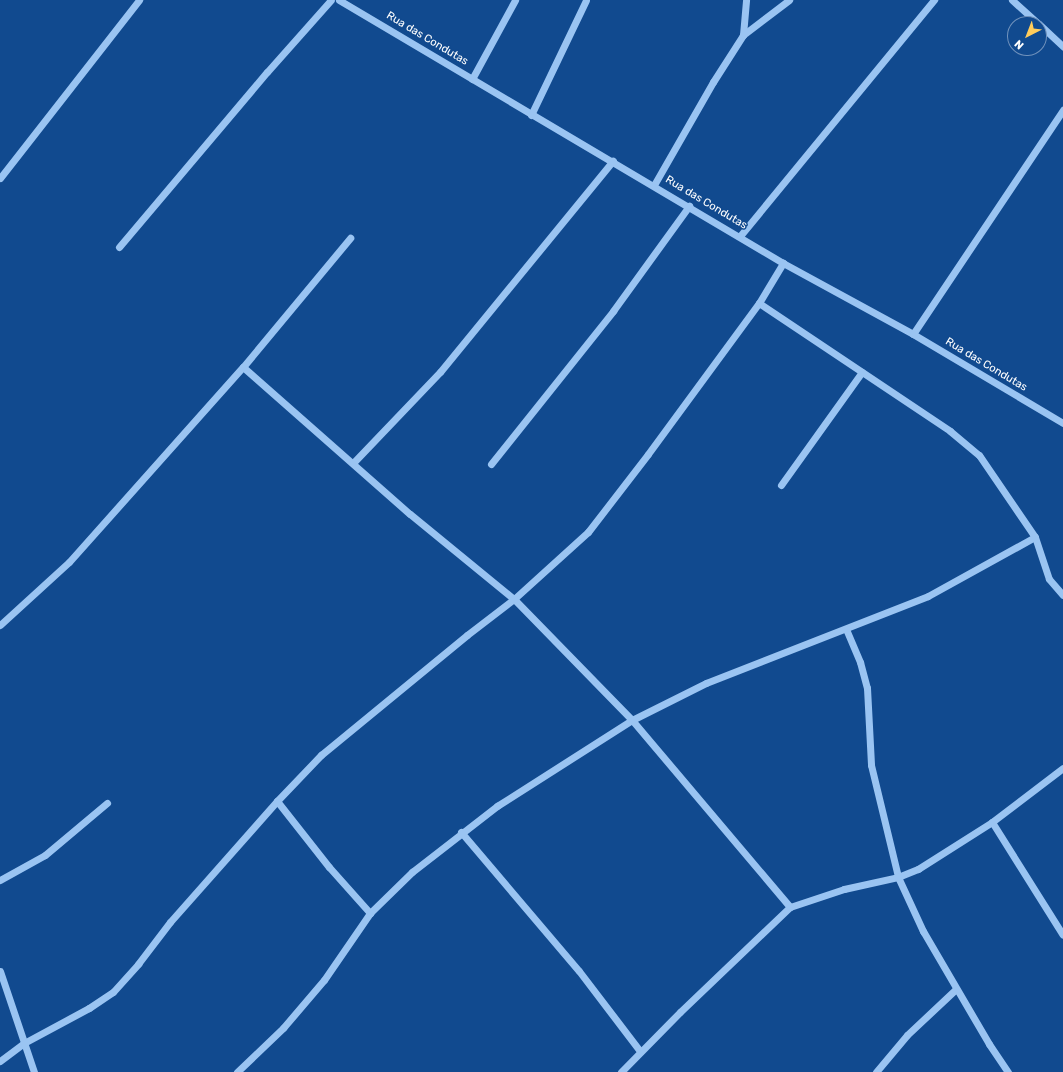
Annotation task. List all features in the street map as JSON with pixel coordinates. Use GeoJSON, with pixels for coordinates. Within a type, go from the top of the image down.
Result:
{"type":"FeatureCollection","features":[{"type":"Feature","properties":{"kind":"street"},"geometry":{"type":"LineString","coordinates":[[0,178],[139,0]]}},
{"type":"Feature","properties":{"kind":"street"},"geometry":{"type":"LineString","coordinates":[[119,247],[266,72],[331,0]]}},
{"type":"Feature","properties":{"kind":"street","name":"Rua das Condutas"},"geometry":{"type":"LineString","coordinates":[[339,0],[352,3],[531,115],[654,185],[783,263],[913,334],[1063,423]]}},
{"type":"Feature","properties":{"kind":"street"},"geometry":{"type":"LineString","coordinates":[[472,79],[515,0]]}},
{"type":"Feature","properties":{"kind":"street"},"geometry":{"type":"LineString","coordinates":[[531,115],[586,0]]}},
{"type":"Feature","properties":{"kind":"street"},"geometry":{"type":"LineString","coordinates":[[744,35],[746,0]]}},
{"type":"Feature","properties":{"kind":"street"},"geometry":{"type":"LineString","coordinates":[[654,185],[712,82],[744,35],[789,0]]}},
{"type":"Feature","properties":{"kind":"street"},"geometry":{"type":"LineString","coordinates":[[740,236],[934,0]]}},
{"type":"Feature","properties":{"kind":"street"},"geometry":{"type":"LineString","coordinates":[[1012,0],[1030,16]]}},
{"type":"Feature","properties":{"kind":"street"},"geometry":{"type":"LineString","coordinates":[[1047,31],[1063,46]]}},
{"type":"Feature","properties":{"kind":"street"},"geometry":{"type":"LineString","coordinates":[[913,334],[1063,110]]}},
{"type":"Feature","properties":{"kind":"street"},"geometry":{"type":"LineString","coordinates":[[353,463],[440,372],[612,161]]}},
{"type":"Feature","properties":{"kind":"street"},"geometry":{"type":"LineString","coordinates":[[491,464],[613,311],[689,206]]}},
{"type":"Feature","properties":{"kind":"street"},"geometry":{"type":"LineString","coordinates":[[0,625],[70,562],[243,367],[350,238]]}},
{"type":"Feature","properties":{"kind":"street"},"geometry":{"type":"LineString","coordinates":[[0,1061],[24,1043],[89,1008],[113,992],[138,964],[170,922],[277,801],[321,756],[467,635],[514,599],[588,532],[759,304],[783,263]]}},
{"type":"Feature","properties":{"kind":"street"},"geometry":{"type":"LineString","coordinates":[[759,304],[950,431],[979,455],[1035,537],[1049,579],[1063,595]]}},
{"type":"Feature","properties":{"kind":"street"},"geometry":{"type":"LineString","coordinates":[[243,367],[410,514],[514,599],[632,720],[790,907]]}},
{"type":"Feature","properties":{"kind":"street"},"geometry":{"type":"LineString","coordinates":[[781,485],[862,372]]}},
{"type":"Feature","properties":{"kind":"street"},"geometry":{"type":"LineString","coordinates":[[237,1072],[283,1028],[324,980],[370,912],[412,872],[497,806],[632,720],[706,683],[756,662],[846,629],[928,596],[1035,537]]}},
{"type":"Feature","properties":{"kind":"street"},"geometry":{"type":"LineString","coordinates":[[846,629],[860,662],[867,688],[871,765],[898,877],[923,931],[989,1044],[1008,1072]]}},
{"type":"Feature","properties":{"kind":"street"},"geometry":{"type":"LineString","coordinates":[[621,1072],[790,907],[844,889],[898,877],[918,869],[992,822],[1063,768]]}},
{"type":"Feature","properties":{"kind":"street"},"geometry":{"type":"LineString","coordinates":[[277,801],[330,867],[370,912]]}},
{"type":"Feature","properties":{"kind":"street"},"geometry":{"type":"LineString","coordinates":[[0,880],[45,855],[107,803]]}},
{"type":"Feature","properties":{"kind":"street"},"geometry":{"type":"LineString","coordinates":[[992,822],[1063,935]]}},
{"type":"Feature","properties":{"kind":"street"},"geometry":{"type":"LineString","coordinates":[[462,832],[579,971],[640,1052]]}},
{"type":"Feature","properties":{"kind":"street"},"geometry":{"type":"LineString","coordinates":[[0,971],[34,1072]]}},
{"type":"Feature","properties":{"kind":"street"},"geometry":{"type":"LineString","coordinates":[[876,1072],[907,1035],[956,989]]}}]}
